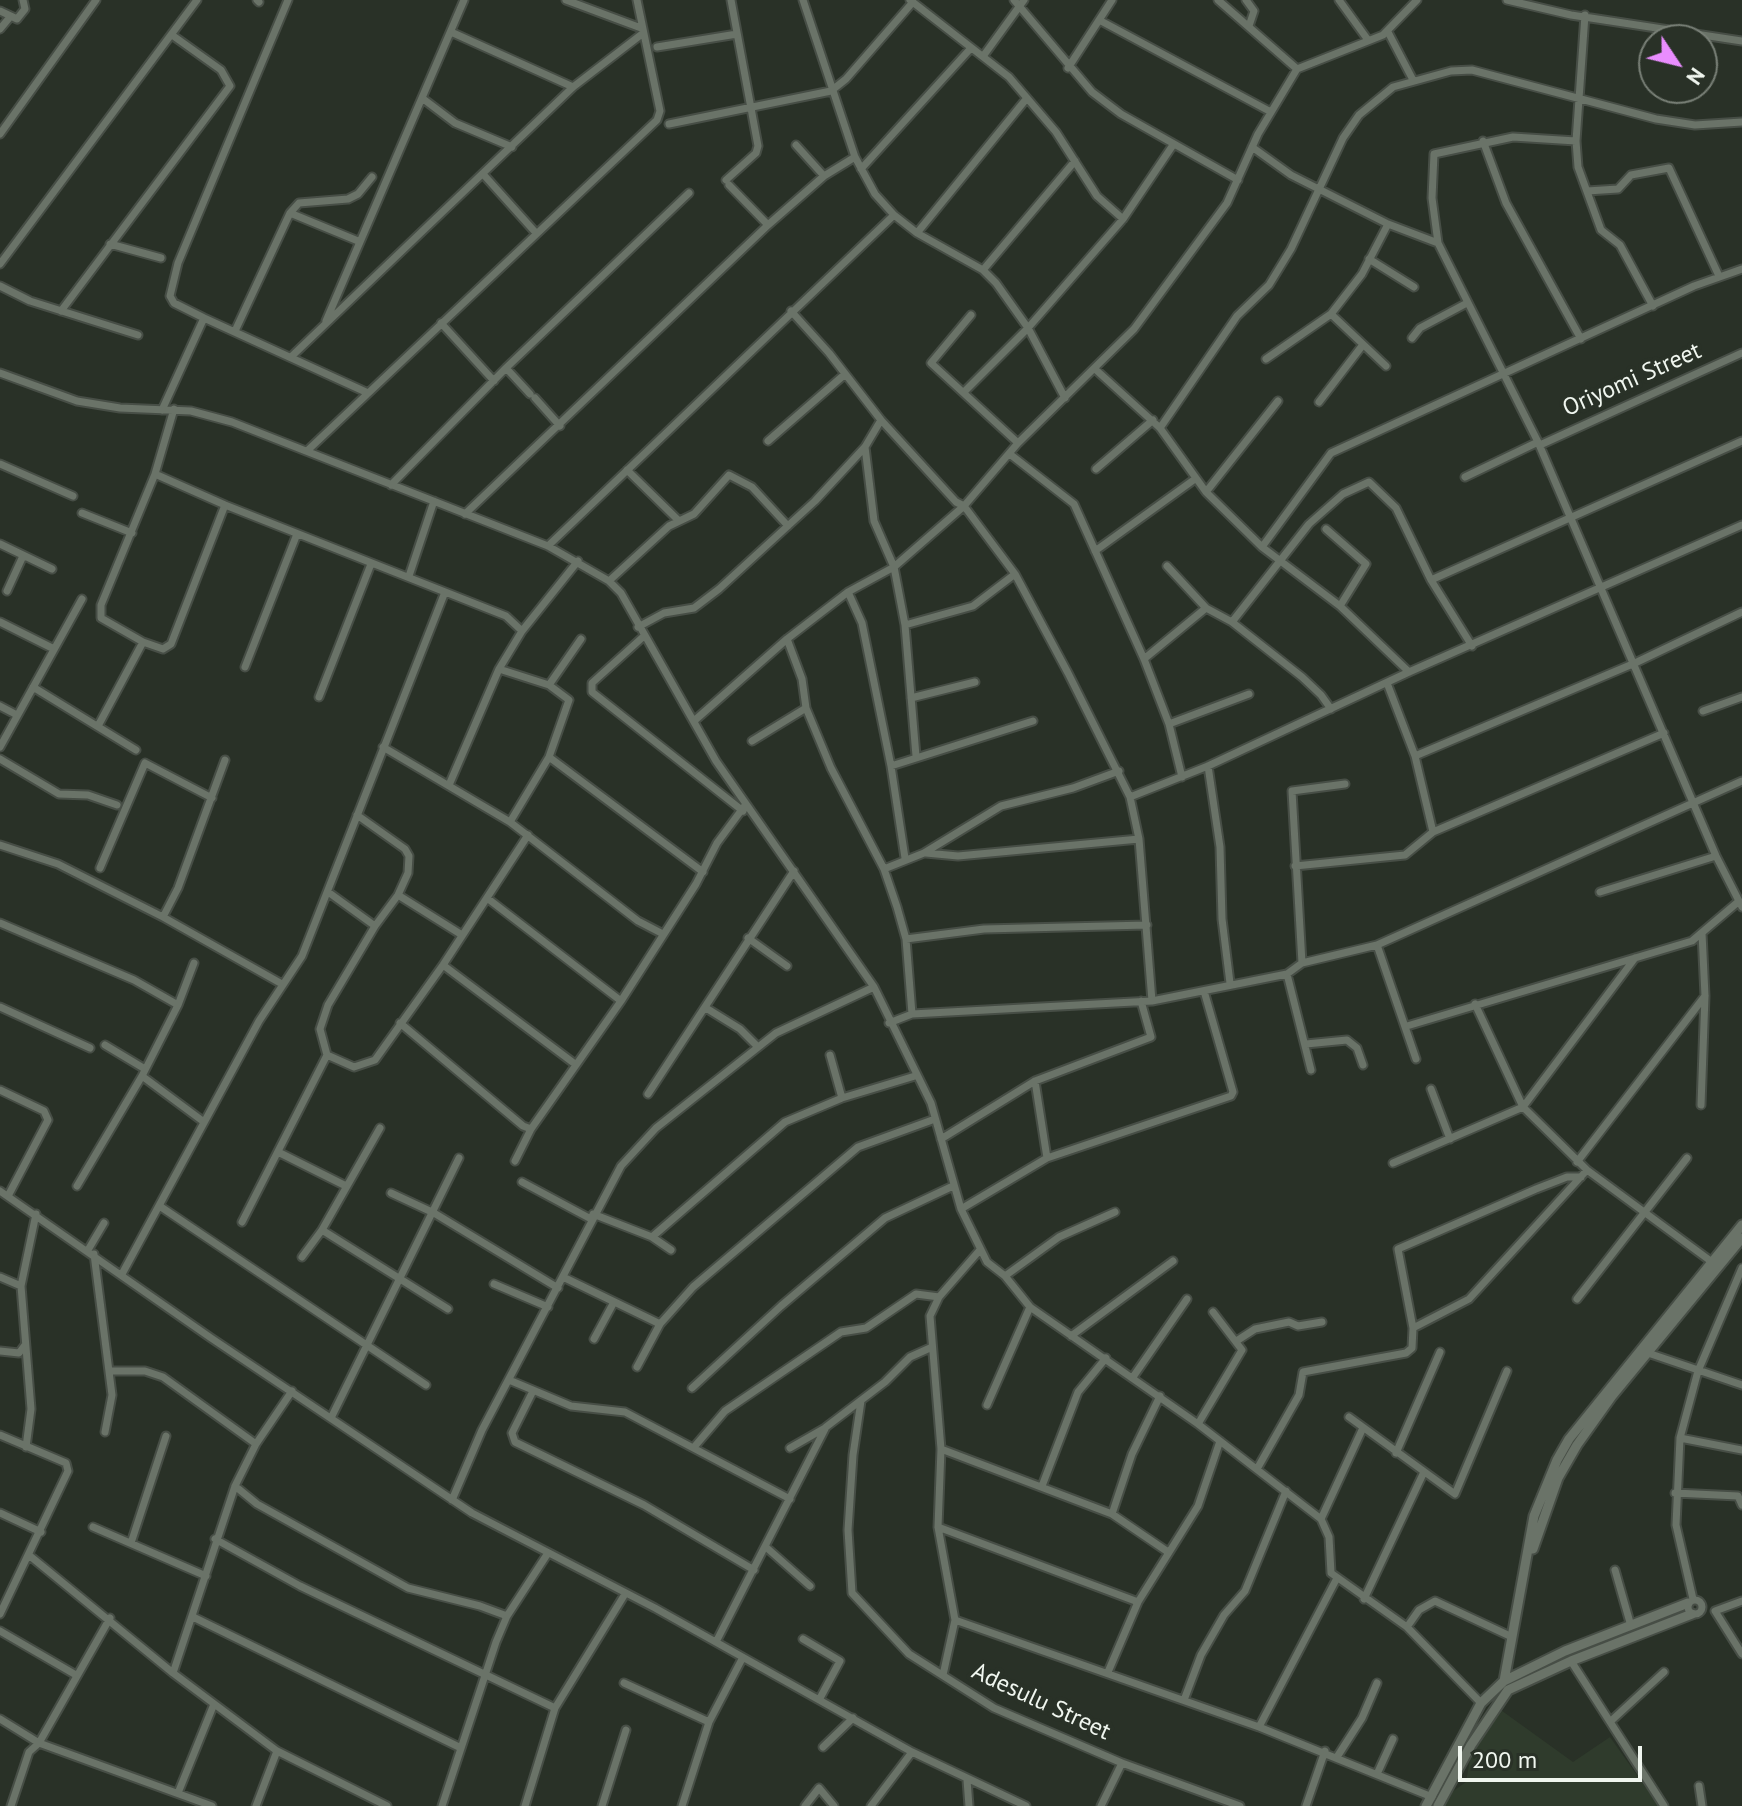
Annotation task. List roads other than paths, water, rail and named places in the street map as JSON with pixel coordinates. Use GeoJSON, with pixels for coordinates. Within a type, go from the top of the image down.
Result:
{"type":"FeatureCollection","features":[{"type":"Feature","properties":{"kind":"street"},"geometry":{"type":"LineString","coordinates":[[0,11],[10,17],[21,16],[25,9],[23,0]]}},
{"type":"Feature","properties":{"kind":"street"},"geometry":{"type":"LineString","coordinates":[[0,134],[96,0]]}},
{"type":"Feature","properties":{"kind":"street"},"geometry":{"type":"LineString","coordinates":[[0,264],[197,0]]}},
{"type":"Feature","properties":{"kind":"street"},"geometry":{"type":"LineString","coordinates":[[288,0],[171,289],[174,303],[368,393]]}},
{"type":"Feature","properties":{"kind":"street"},"geometry":{"type":"LineString","coordinates":[[325,324],[329,306],[464,0]]}},
{"type":"Feature","properties":{"kind":"street"},"geometry":{"type":"LineString","coordinates":[[566,0],[641,31]]}},
{"type":"Feature","properties":{"kind":"street"},"geometry":{"type":"LineString","coordinates":[[307,451],[628,150],[660,116],[637,0]]}},
{"type":"Feature","properties":{"kind":"street"},"geometry":{"type":"LineString","coordinates":[[731,0],[758,149],[728,183],[768,225]]}},
{"type":"Feature","properties":{"kind":"street"},"geometry":{"type":"LineString","coordinates":[[803,0],[831,91],[861,169],[894,215],[917,233],[983,270],[1028,328],[1065,398]]}},
{"type":"Feature","properties":{"kind":"street"},"geometry":{"type":"LineString","coordinates":[[1068,68],[1112,0]]}},
{"type":"Feature","properties":{"kind":"street"},"geometry":{"type":"LineString","coordinates":[[1218,0],[1297,69]]}},
{"type":"Feature","properties":{"kind":"street"},"geometry":{"type":"LineString","coordinates":[[1246,0],[1254,11],[1249,26]]}},
{"type":"Feature","properties":{"kind":"street"},"geometry":{"type":"LineString","coordinates":[[1339,0],[1368,40]]}},
{"type":"Feature","properties":{"kind":"street"},"geometry":{"type":"LineString","coordinates":[[694,721],[787,639],[848,592],[894,567],[964,506],[1011,455],[1018,443],[1134,329],[1227,203],[1252,147],[1297,69],[1388,32],[1417,0]]}},
{"type":"Feature","properties":{"kind":"street"},"geometry":{"type":"LineString","coordinates":[[1507,0],[1527,2],[1549,11],[1742,41]]}},
{"type":"Feature","properties":{"kind":"street"},"geometry":{"type":"LineString","coordinates":[[1549,11],[1552,0]]}},
{"type":"Feature","properties":{"kind":"street"},"geometry":{"type":"LineString","coordinates":[[669,124],[831,91],[846,79],[912,1],[984,55],[1027,98],[1075,161],[1097,196],[1123,219]]}},
{"type":"Feature","properties":{"kind":"street"},"geometry":{"type":"LineString","coordinates":[[984,55],[1019,2],[1068,68],[1121,114],[1238,180]]}},
{"type":"Feature","properties":{"kind":"street"},"geometry":{"type":"LineString","coordinates":[[1585,15],[1578,96],[1578,167],[1601,230],[1620,245],[1653,306]]}},
{"type":"Feature","properties":{"kind":"street"},"geometry":{"type":"LineString","coordinates":[[0,29],[10,17]]}},
{"type":"Feature","properties":{"kind":"street"},"geometry":{"type":"LineString","coordinates":[[1101,21],[1271,112]]}},
{"type":"Feature","properties":{"kind":"street"},"geometry":{"type":"LineString","coordinates":[[292,356],[573,87],[641,31]]}},
{"type":"Feature","properties":{"kind":"street"},"geometry":{"type":"LineString","coordinates":[[451,32],[573,87]]}},
{"type":"Feature","properties":{"kind":"street"},"geometry":{"type":"LineString","coordinates":[[1388,32],[1413,80]]}},
{"type":"Feature","properties":{"kind":"street"},"geometry":{"type":"LineString","coordinates":[[657,47],[737,34]]}},
{"type":"Feature","properties":{"kind":"street"},"geometry":{"type":"LineString","coordinates":[[61,311],[230,86],[221,70],[172,35]]}},
{"type":"Feature","properties":{"kind":"street"},"geometry":{"type":"LineString","coordinates":[[861,169],[971,48]]}},
{"type":"Feature","properties":{"kind":"street"},"geometry":{"type":"LineString","coordinates":[[1160,428],[1237,316],[1269,285],[1291,249],[1343,138],[1359,115],[1383,93],[1413,80],[1451,71],[1472,70],[1682,123],[1742,122]]}},
{"type":"Feature","properties":{"kind":"street"},"geometry":{"type":"LineString","coordinates":[[422,98],[455,123],[512,147]]}},
{"type":"Feature","properties":{"kind":"street"},"geometry":{"type":"LineString","coordinates":[[917,233],[1027,98]]}},
{"type":"Feature","properties":{"kind":"street"},"geometry":{"type":"LineString","coordinates":[[1407,1026],[1692,941],[1740,904],[1716,856],[1539,444],[1438,243],[1431,157],[1437,152],[1513,137],[1576,141]]}},
{"type":"Feature","properties":{"kind":"street"},"geometry":{"type":"LineString","coordinates":[[1483,141],[1506,203],[1581,339]]}},
{"type":"Feature","properties":{"kind":"street"},"geometry":{"type":"LineString","coordinates":[[796,145],[824,176]]}},
{"type":"Feature","properties":{"kind":"street"},"geometry":{"type":"LineString","coordinates":[[964,392],[1028,328],[1123,219],[1173,145]]}},
{"type":"Feature","properties":{"kind":"street"},"geometry":{"type":"LineString","coordinates":[[1252,147],[1272,163],[1317,188],[1388,224],[1438,243]]}},
{"type":"Feature","properties":{"kind":"street"},"geometry":{"type":"LineString","coordinates":[[465,514],[768,225],[824,176],[855,157]]}},
{"type":"Feature","properties":{"kind":"street"},"geometry":{"type":"LineString","coordinates":[[983,270],[1075,161]]}},
{"type":"Feature","properties":{"kind":"street"},"geometry":{"type":"LineString","coordinates":[[1587,191],[1618,189],[1631,175],[1669,168],[1719,276]]}},
{"type":"Feature","properties":{"kind":"street"},"geometry":{"type":"LineString","coordinates":[[483,174],[536,233]]}},
{"type":"Feature","properties":{"kind":"street"},"geometry":{"type":"LineString","coordinates":[[235,331],[290,213],[299,203],[348,199],[358,194],[372,177]]}},
{"type":"Feature","properties":{"kind":"street"},"geometry":{"type":"LineString","coordinates":[[391,485],[506,368],[689,193]]}},
{"type":"Feature","properties":{"kind":"street"},"geometry":{"type":"LineString","coordinates":[[290,213],[358,241]]}},
{"type":"Feature","properties":{"kind":"street"},"geometry":{"type":"LineString","coordinates":[[548,546],[894,215]]}},
{"type":"Feature","properties":{"kind":"street"},"geometry":{"type":"LineString","coordinates":[[1266,359],[1331,314],[1348,295],[1388,224]]}},
{"type":"Feature","properties":{"kind":"street"},"geometry":{"type":"LineString","coordinates":[[110,244],[161,258]]}},
{"type":"Feature","properties":{"kind":"street"},"geometry":{"type":"LineString","coordinates":[[1369,259],[1414,287]]}},
{"type":"Feature","properties":{"kind":"street"},"geometry":{"type":"LineString","coordinates":[[1262,547],[1331,453],[1719,276],[1742,269]]}},
{"type":"Feature","properties":{"kind":"street"},"geometry":{"type":"LineString","coordinates":[[0,286],[61,311],[138,335]]}},
{"type":"Feature","properties":{"kind":"street"},"geometry":{"type":"LineString","coordinates":[[1412,338],[1420,328],[1467,303]]}},
{"type":"Feature","properties":{"kind":"street"},"geometry":{"type":"LineString","coordinates":[[791,311],[829,353],[881,420],[964,506],[1015,574],[1119,771],[1130,797],[1139,839],[1152,1001]]}},
{"type":"Feature","properties":{"kind":"street"},"geometry":{"type":"LineString","coordinates":[[1331,314],[1386,366]]}},
{"type":"Feature","properties":{"kind":"street"},"geometry":{"type":"LineString","coordinates":[[971,315],[931,363],[1018,443]]}},
{"type":"Feature","properties":{"kind":"street"},"geometry":{"type":"LineString","coordinates":[[162,410],[204,318]]}},
{"type":"Feature","properties":{"kind":"street"},"geometry":{"type":"LineString","coordinates":[[441,323],[494,381]]}},
{"type":"Feature","properties":{"kind":"street"},"geometry":{"type":"LineString","coordinates":[[1319,402],[1362,346]]}},
{"type":"Feature","properties":{"kind":"street","name":"Oriyomi Street"},"geometry":{"type":"LineString","coordinates":[[1465,477],[1742,353]]}},
{"type":"Feature","properties":{"kind":"street"},"geometry":{"type":"LineString","coordinates":[[506,368],[560,426]]}},
{"type":"Feature","properties":{"kind":"street"},"geometry":{"type":"LineString","coordinates":[[1095,369],[1153,420],[1206,492],[1262,547],[1340,606],[1409,672]]}},
{"type":"Feature","properties":{"kind":"street"},"geometry":{"type":"LineString","coordinates":[[0,373],[77,401],[174,409],[232,422],[548,546],[609,581],[621,593],[745,808],[794,871],[874,987],[915,1076],[931,1103],[953,1186],[979,1251],[1030,1307],[1160,1396],[1321,1519],[1329,1537],[1330,1571],[1364,1599],[1407,1627],[1481,1703]]}},
{"type":"Feature","properties":{"kind":"street"},"geometry":{"type":"LineString","coordinates":[[768,441],[844,375]]}},
{"type":"Feature","properties":{"kind":"street"},"geometry":{"type":"LineString","coordinates":[[1206,492],[1278,401]]}},
{"type":"Feature","properties":{"kind":"street"},"geometry":{"type":"LineString","coordinates":[[174,409],[155,474],[99,613],[103,620],[143,642],[163,649],[171,644],[225,505]]}},
{"type":"Feature","properties":{"kind":"street"},"geometry":{"type":"LineString","coordinates":[[638,627],[664,613],[699,605],[788,526],[865,447],[881,420]]}},
{"type":"Feature","properties":{"kind":"street"},"geometry":{"type":"LineString","coordinates":[[1096,469],[1153,420]]}},
{"type":"Feature","properties":{"kind":"street"},"geometry":{"type":"LineString","coordinates":[[1431,580],[1742,441]]}},
{"type":"Feature","properties":{"kind":"street"},"geometry":{"type":"LineString","coordinates":[[865,447],[874,521],[894,567],[905,625],[916,756]]}},
{"type":"Feature","properties":{"kind":"street"},"geometry":{"type":"LineString","coordinates":[[1011,455],[1074,504],[1144,659],[1169,724],[1182,777]]}},
{"type":"Feature","properties":{"kind":"street"},"geometry":{"type":"LineString","coordinates":[[0,464],[73,496]]}},
{"type":"Feature","properties":{"kind":"street"},"geometry":{"type":"LineString","coordinates":[[627,470],[678,520]]}},
{"type":"Feature","properties":{"kind":"street"},"geometry":{"type":"LineString","coordinates":[[155,474],[225,505],[506,616],[522,631]]}},
{"type":"Feature","properties":{"kind":"street"},"geometry":{"type":"LineString","coordinates":[[609,581],[678,520],[694,514],[729,475],[752,487],[788,526]]}},
{"type":"Feature","properties":{"kind":"street"},"geometry":{"type":"LineString","coordinates":[[1095,551],[1195,479]]}},
{"type":"Feature","properties":{"kind":"street"},"geometry":{"type":"LineString","coordinates":[[1232,622],[1309,524],[1343,494],[1369,482],[1396,508],[1431,580],[1472,646]]}},
{"type":"Feature","properties":{"kind":"street"},"geometry":{"type":"LineString","coordinates":[[409,576],[434,501]]}},
{"type":"Feature","properties":{"kind":"street"},"geometry":{"type":"LineString","coordinates":[[82,513],[132,533]]}},
{"type":"Feature","properties":{"kind":"street"},"geometry":{"type":"LineString","coordinates":[[1130,797],[1208,766],[1409,672],[1742,525]]}},
{"type":"Feature","properties":{"kind":"street"},"geometry":{"type":"LineString","coordinates":[[1326,529],[1366,564],[1340,606]]}},
{"type":"Feature","properties":{"kind":"street"},"geometry":{"type":"LineString","coordinates":[[245,667],[297,534]]}},
{"type":"Feature","properties":{"kind":"street"},"geometry":{"type":"LineString","coordinates":[[0,544],[52,569]]}},
{"type":"Feature","properties":{"kind":"street"},"geometry":{"type":"LineString","coordinates":[[7,591],[23,556]]}},
{"type":"Feature","properties":{"kind":"street"},"geometry":{"type":"LineString","coordinates":[[449,785],[499,669],[522,631],[578,561]]}},
{"type":"Feature","properties":{"kind":"street"},"geometry":{"type":"LineString","coordinates":[[319,697],[371,564]]}},
{"type":"Feature","properties":{"kind":"street"},"geometry":{"type":"LineString","coordinates":[[1167,566],[1206,608],[1232,622],[1311,686],[1331,709]]}},
{"type":"Feature","properties":{"kind":"street"},"geometry":{"type":"LineString","coordinates":[[905,625],[973,606],[1015,574]]}},
{"type":"Feature","properties":{"kind":"street"},"geometry":{"type":"LineString","coordinates":[[122,1274],[282,984],[293,973],[302,956],[445,592]]}},
{"type":"Feature","properties":{"kind":"street"},"geometry":{"type":"LineString","coordinates":[[848,592],[862,623],[891,766],[905,858]]}},
{"type":"Feature","properties":{"kind":"street"},"geometry":{"type":"LineString","coordinates":[[0,747],[52,648],[82,599]]}},
{"type":"Feature","properties":{"kind":"street"},"geometry":{"type":"LineString","coordinates":[[1144,659],[1206,608]]}},
{"type":"Feature","properties":{"kind":"street"},"geometry":{"type":"LineString","coordinates":[[1415,756],[1635,663],[1742,612]]}},
{"type":"Feature","properties":{"kind":"street"},"geometry":{"type":"LineString","coordinates":[[0,622],[52,648]]}},
{"type":"Feature","properties":{"kind":"street"},"geometry":{"type":"LineString","coordinates":[[644,636],[592,683],[592,692],[745,808]]}},
{"type":"Feature","properties":{"kind":"street"},"geometry":{"type":"LineString","coordinates":[[549,685],[581,639]]}},
{"type":"Feature","properties":{"kind":"street"},"geometry":{"type":"LineString","coordinates":[[787,639],[802,679],[806,708],[831,768],[884,869],[906,939],[912,1014]]}},
{"type":"Feature","properties":{"kind":"street"},"geometry":{"type":"LineString","coordinates":[[98,726],[143,642]]}},
{"type":"Feature","properties":{"kind":"street"},"geometry":{"type":"LineString","coordinates":[[499,669],[549,685],[569,700],[549,757],[510,822]]}},
{"type":"Feature","properties":{"kind":"street"},"geometry":{"type":"LineString","coordinates":[[911,698],[975,682]]}},
{"type":"Feature","properties":{"kind":"street"},"geometry":{"type":"LineString","coordinates":[[1387,683],[1415,756],[1433,832]]}},
{"type":"Feature","properties":{"kind":"street"},"geometry":{"type":"LineString","coordinates":[[33,687],[136,750]]}},
{"type":"Feature","properties":{"kind":"street"},"geometry":{"type":"LineString","coordinates":[[1169,724],[1249,694]]}},
{"type":"Feature","properties":{"kind":"street"},"geometry":{"type":"LineString","coordinates":[[1703,711],[1742,697]]}},
{"type":"Feature","properties":{"kind":"street"},"geometry":{"type":"LineString","coordinates":[[0,706],[17,715]]}},
{"type":"Feature","properties":{"kind":"street"},"geometry":{"type":"LineString","coordinates":[[752,741],[806,708]]}},
{"type":"Feature","properties":{"kind":"street"},"geometry":{"type":"LineString","coordinates":[[891,766],[1033,721]]}},
{"type":"Feature","properties":{"kind":"street"},"geometry":{"type":"LineString","coordinates":[[1295,866],[1398,856],[1433,832],[1664,733]]}},
{"type":"Feature","properties":{"kind":"street"},"geometry":{"type":"LineString","coordinates":[[383,747],[510,822],[638,921],[663,934]]}},
{"type":"Feature","properties":{"kind":"street"},"geometry":{"type":"LineString","coordinates":[[549,757],[703,872]]}},
{"type":"Feature","properties":{"kind":"street"},"geometry":{"type":"LineString","coordinates":[[0,759],[59,794],[88,795],[117,805]]}},
{"type":"Feature","properties":{"kind":"street"},"geometry":{"type":"LineString","coordinates":[[163,917],[225,760]]}},
{"type":"Feature","properties":{"kind":"street"},"geometry":{"type":"LineString","coordinates":[[100,868],[145,763],[212,798]]}},
{"type":"Feature","properties":{"kind":"street"},"geometry":{"type":"LineString","coordinates":[[1208,766],[1220,847],[1230,983]]}},
{"type":"Feature","properties":{"kind":"street"},"geometry":{"type":"LineString","coordinates":[[884,869],[905,858],[924,853],[1001,806],[1073,788],[1119,771]]}},
{"type":"Feature","properties":{"kind":"street"},"geometry":{"type":"LineString","coordinates":[[889,1023],[912,1014],[1152,1001],[1287,974],[1302,963],[1377,945],[1742,781]]}},
{"type":"Feature","properties":{"kind":"street"},"geometry":{"type":"LineString","coordinates":[[1302,963],[1292,791],[1345,784]]}},
{"type":"Feature","properties":{"kind":"street"},"geometry":{"type":"LineString","coordinates":[[515,1161],[531,1129],[621,1001],[703,872],[717,843],[745,808]]}},
{"type":"Feature","properties":{"kind":"street"},"geometry":{"type":"LineString","coordinates":[[242,1222],[327,1055],[320,1023],[375,926],[398,895],[408,873],[409,856],[405,849],[357,815]]}},
{"type":"Feature","properties":{"kind":"street"},"geometry":{"type":"LineString","coordinates":[[327,1055],[345,1065],[363,1067],[375,1060],[443,965],[528,835]]}},
{"type":"Feature","properties":{"kind":"street"},"geometry":{"type":"LineString","coordinates":[[924,853],[958,856],[1139,839]]}},
{"type":"Feature","properties":{"kind":"street"},"geometry":{"type":"LineString","coordinates":[[0,845],[58,864],[163,917],[282,984]]}},
{"type":"Feature","properties":{"kind":"street"},"geometry":{"type":"LineString","coordinates":[[1600,892],[1716,856]]}},
{"type":"Feature","properties":{"kind":"street"},"geometry":{"type":"LineString","coordinates":[[648,1094],[794,871]]}},
{"type":"Feature","properties":{"kind":"street"},"geometry":{"type":"LineString","coordinates":[[328,892],[375,926]]}},
{"type":"Feature","properties":{"kind":"street"},"geometry":{"type":"LineString","coordinates":[[398,895],[462,935]]}},
{"type":"Feature","properties":{"kind":"street"},"geometry":{"type":"LineString","coordinates":[[487,898],[621,1001]]}},
{"type":"Feature","properties":{"kind":"street"},"geometry":{"type":"LineString","coordinates":[[0,923],[134,980],[178,1005]]}},
{"type":"Feature","properties":{"kind":"street"},"geometry":{"type":"LineString","coordinates":[[906,939],[984,929],[1147,925]]}},
{"type":"Feature","properties":{"kind":"street"},"geometry":{"type":"LineString","coordinates":[[1701,1105],[1705,996],[1702,933]]}},
{"type":"Feature","properties":{"kind":"street"},"geometry":{"type":"LineString","coordinates":[[748,938],[787,966]]}},
{"type":"Feature","properties":{"kind":"street"},"geometry":{"type":"LineString","coordinates":[[1377,945],[1416,1059]]}},
{"type":"Feature","properties":{"kind":"street"},"geometry":{"type":"LineString","coordinates":[[1393,1163],[1523,1107],[1635,958]]}},
{"type":"Feature","properties":{"kind":"street"},"geometry":{"type":"LineString","coordinates":[[77,1186],[144,1073],[178,1005],[194,963]]}},
{"type":"Feature","properties":{"kind":"street"},"geometry":{"type":"LineString","coordinates":[[443,965],[575,1064]]}},
{"type":"Feature","properties":{"kind":"street"},"geometry":{"type":"LineString","coordinates":[[1287,974],[1311,1070]]}},
{"type":"Feature","properties":{"kind":"street"},"geometry":{"type":"LineString","coordinates":[[452,1500],[482,1430],[621,1166],[656,1128],[776,1033],[874,987]]}},
{"type":"Feature","properties":{"kind":"street"},"geometry":{"type":"LineString","coordinates":[[961,1209],[1047,1158],[1231,1096],[1233,1092],[1204,991]]}},
{"type":"Feature","properties":{"kind":"street"},"geometry":{"type":"LineString","coordinates":[[1577,1162],[1705,996]]}},
{"type":"Feature","properties":{"kind":"street"},"geometry":{"type":"LineString","coordinates":[[941,1139],[1035,1081],[1151,1037],[1141,1001]]}},
{"type":"Feature","properties":{"kind":"street"},"geometry":{"type":"LineString","coordinates":[[1475,1004],[1523,1107],[1577,1162],[1584,1174],[1712,1262]]}},
{"type":"Feature","properties":{"kind":"street"},"geometry":{"type":"LineString","coordinates":[[0,1007],[90,1048]]}},
{"type":"Feature","properties":{"kind":"street"},"geometry":{"type":"LineString","coordinates":[[706,1008],[740,1029],[758,1047]]}},
{"type":"Feature","properties":{"kind":"street"},"geometry":{"type":"LineString","coordinates":[[400,1023],[523,1126],[531,1129]]}},
{"type":"Feature","properties":{"kind":"street"},"geometry":{"type":"LineString","coordinates":[[1306,1044],[1347,1040],[1357,1048],[1363,1065]]}},
{"type":"Feature","properties":{"kind":"street"},"geometry":{"type":"LineString","coordinates":[[105,1045],[204,1122]]}},
{"type":"Feature","properties":{"kind":"street"},"geometry":{"type":"LineString","coordinates":[[830,1055],[842,1098]]}},
{"type":"Feature","properties":{"kind":"street"},"geometry":{"type":"LineString","coordinates":[[652,1237],[785,1122],[842,1098],[915,1076]]}},
{"type":"Feature","properties":{"kind":"street"},"geometry":{"type":"LineString","coordinates":[[1035,1081],[1047,1158]]}},
{"type":"Feature","properties":{"kind":"street"},"geometry":{"type":"LineString","coordinates":[[1431,1089],[1450,1139]]}},
{"type":"Feature","properties":{"kind":"street"},"geometry":{"type":"LineString","coordinates":[[0,1090],[44,1111],[48,1120],[8,1196]]}},
{"type":"Feature","properties":{"kind":"street"},"geometry":{"type":"LineString","coordinates":[[637,1367],[660,1324],[693,1287],[858,1147],[935,1119]]}},
{"type":"Feature","properties":{"kind":"street"},"geometry":{"type":"LineString","coordinates":[[302,1257],[322,1230],[380,1128]]}},
{"type":"Feature","properties":{"kind":"street"},"geometry":{"type":"LineString","coordinates":[[278,1152],[346,1186]]}},
{"type":"Feature","properties":{"kind":"street"},"geometry":{"type":"LineString","coordinates":[[331,1418],[459,1158]]}},
{"type":"Feature","properties":{"kind":"street"},"geometry":{"type":"LineString","coordinates":[[1577,1299],[1687,1158]]}},
{"type":"Feature","properties":{"kind":"street"},"geometry":{"type":"LineString","coordinates":[[1413,1328],[1469,1299],[1584,1174]]}},
{"type":"Feature","properties":{"kind":"street"},"geometry":{"type":"LineString","coordinates":[[1257,1469],[1299,1395],[1303,1372],[1406,1353],[1412,1348],[1413,1328],[1398,1249],[1536,1189],[1584,1174]]}},
{"type":"Feature","properties":{"kind":"street"},"geometry":{"type":"LineString","coordinates":[[522,1182],[592,1216],[652,1237],[671,1250]]}},
{"type":"Feature","properties":{"kind":"street"},"geometry":{"type":"LineString","coordinates":[[692,1388],[781,1306],[885,1218],[953,1186]]}},
{"type":"Feature","properties":{"kind":"street"},"geometry":{"type":"LineString","coordinates":[[0,1191],[452,1500],[912,1752],[1026,1806]]}},
{"type":"Feature","properties":{"kind":"street"},"geometry":{"type":"LineString","coordinates":[[391,1193],[434,1213],[558,1288]]}},
{"type":"Feature","properties":{"kind":"street"},"geometry":{"type":"LineString","coordinates":[[161,1207],[426,1385]]}},
{"type":"Feature","properties":{"kind":"street"},"geometry":{"type":"LineString","coordinates":[[1005,1276],[1059,1237],[1115,1212]]}},
{"type":"Feature","properties":{"kind":"street"},"geometry":{"type":"LineString","coordinates":[[26,1447],[31,1409],[21,1286],[36,1214]]}},
{"type":"Feature","properties":{"kind":"street"},"geometry":{"type":"LineString","coordinates":[[104,1223],[91,1252],[112,1395],[105,1432]]}},
{"type":"Feature","properties":{"kind":"street"},"geometry":{"type":"LineString","coordinates":[[1507,1680],[1534,1516],[1557,1460],[1569,1439],[1742,1225]]}},
{"type":"Feature","properties":{"kind":"street"},"geometry":{"type":"LineString","coordinates":[[322,1230],[448,1309]]}},
{"type":"Feature","properties":{"kind":"street"},"geometry":{"type":"LineString","coordinates":[[1507,1680],[1530,1560],[1553,1488],[1577,1445],[1742,1238]]}},
{"type":"Feature","properties":{"kind":"street"},"geometry":{"type":"LineString","coordinates":[[943,1675],[955,1620],[938,1527],[941,1449],[930,1348],[930,1316],[939,1297],[979,1251]]}},
{"type":"Feature","properties":{"kind":"street"},"geometry":{"type":"LineString","coordinates":[[1071,1336],[1173,1261]]}},
{"type":"Feature","properties":{"kind":"street"},"geometry":{"type":"LineString","coordinates":[[1692,1614],[1676,1525],[1675,1493],[1680,1438],[1698,1371],[1742,1268]]}},
{"type":"Feature","properties":{"kind":"street"},"geometry":{"type":"LineString","coordinates":[[0,1277],[21,1286]]}},
{"type":"Feature","properties":{"kind":"street"},"geometry":{"type":"LineString","coordinates":[[563,1277],[660,1324]]}},
{"type":"Feature","properties":{"kind":"street"},"geometry":{"type":"LineString","coordinates":[[494,1284],[548,1307]]}},
{"type":"Feature","properties":{"kind":"street"},"geometry":{"type":"LineString","coordinates":[[695,1446],[725,1411],[841,1332],[866,1328],[916,1294],[939,1297]]}},
{"type":"Feature","properties":{"kind":"street"},"geometry":{"type":"LineString","coordinates":[[1133,1377],[1187,1299]]}},
{"type":"Feature","properties":{"kind":"street"},"geometry":{"type":"LineString","coordinates":[[594,1339],[614,1302]]}},
{"type":"Feature","properties":{"kind":"street"},"geometry":{"type":"LineString","coordinates":[[987,1405],[1030,1307]]}},
{"type":"Feature","properties":{"kind":"street"},"geometry":{"type":"LineString","coordinates":[[1198,1424],[1241,1357],[1242,1350],[1238,1340],[1213,1312]]}},
{"type":"Feature","properties":{"kind":"street"},"geometry":{"type":"LineString","coordinates":[[1238,1340],[1255,1329],[1289,1322],[1298,1326],[1322,1322]]}},
{"type":"Feature","properties":{"kind":"street"},"geometry":{"type":"LineString","coordinates":[[0,1351],[19,1353],[26,1343]]}},
{"type":"Feature","properties":{"kind":"street"},"geometry":{"type":"LineString","coordinates":[[790,1448],[861,1401],[910,1357],[930,1348]]}},
{"type":"Feature","properties":{"kind":"street"},"geometry":{"type":"LineString","coordinates":[[1396,1453],[1440,1352]]}},
{"type":"Feature","properties":{"kind":"street"},"geometry":{"type":"LineString","coordinates":[[1648,1353],[1742,1385]]}},
{"type":"Feature","properties":{"kind":"street"},"geometry":{"type":"LineString","coordinates":[[1042,1486],[1078,1392],[1106,1358]]}},
{"type":"Feature","properties":{"kind":"street"},"geometry":{"type":"LineString","coordinates":[[110,1371],[145,1371],[163,1377],[256,1444]]}},
{"type":"Feature","properties":{"kind":"street"},"geometry":{"type":"LineString","coordinates":[[1349,1417],[1362,1430],[1451,1494],[1459,1491],[1507,1371]]}},
{"type":"Feature","properties":{"kind":"street"},"geometry":{"type":"LineString","coordinates":[[509,1380],[571,1406],[625,1412],[695,1446],[790,1499]]}},
{"type":"Feature","properties":{"kind":"street"},"geometry":{"type":"LineString","coordinates":[[173,1673],[235,1486],[256,1444],[292,1391]]}},
{"type":"Feature","properties":{"kind":"street"},"geometry":{"type":"LineString","coordinates":[[533,1391],[512,1433],[515,1442],[644,1505],[754,1570]]}},
{"type":"Feature","properties":{"kind":"street"},"geometry":{"type":"LineString","coordinates":[[1112,1514],[1132,1454],[1160,1396]]}},
{"type":"Feature","properties":{"kind":"street","name":"Adesulu Street"},"geometry":{"type":"LineString","coordinates":[[861,1401],[853,1455],[850,1588],[909,1654],[994,1708],[1122,1763],[1240,1806]]}},
{"type":"Feature","properties":{"kind":"street"},"geometry":{"type":"LineString","coordinates":[[716,1642],[767,1548],[826,1427]]}},
{"type":"Feature","properties":{"kind":"street"},"geometry":{"type":"LineString","coordinates":[[1321,1519],[1362,1430]]}},
{"type":"Feature","properties":{"kind":"street"},"geometry":{"type":"LineString","coordinates":[[0,1435],[67,1467],[41,1532],[0,1614]]}},
{"type":"Feature","properties":{"kind":"street"},"geometry":{"type":"LineString","coordinates":[[131,1543],[166,1436]]}},
{"type":"Feature","properties":{"kind":"street"},"geometry":{"type":"LineString","coordinates":[[1680,1438],[1742,1450]]}},
{"type":"Feature","properties":{"kind":"street"},"geometry":{"type":"LineString","coordinates":[[1108,1672],[1138,1602],[1198,1506],[1220,1441]]}},
{"type":"Feature","properties":{"kind":"street"},"geometry":{"type":"LineString","coordinates":[[941,1449],[1112,1514],[1168,1552]]}},
{"type":"Feature","properties":{"kind":"street"},"geometry":{"type":"LineString","coordinates":[[1364,1599],[1423,1474]]}},
{"type":"Feature","properties":{"kind":"street"},"geometry":{"type":"LineString","coordinates":[[235,1486],[257,1504],[408,1588],[507,1616]]}},
{"type":"Feature","properties":{"kind":"street"},"geometry":{"type":"LineString","coordinates":[[1184,1700],[1201,1655],[1224,1615],[1245,1591],[1286,1491]]}},
{"type":"Feature","properties":{"kind":"street"},"geometry":{"type":"LineString","coordinates":[[1675,1493],[1738,1496],[1742,1505]]}},
{"type":"Feature","properties":{"kind":"street"},"geometry":{"type":"LineString","coordinates":[[0,1513],[41,1532]]}},
{"type":"Feature","properties":{"kind":"street"},"geometry":{"type":"LineString","coordinates":[[93,1527],[206,1576]]}},
{"type":"Feature","properties":{"kind":"street"},"geometry":{"type":"LineString","coordinates":[[938,1527],[1138,1602]]}},
{"type":"Feature","properties":{"kind":"street"},"geometry":{"type":"LineString","coordinates":[[215,1539],[483,1676],[555,1708]]}},
{"type":"Feature","properties":{"kind":"street"},"geometry":{"type":"LineString","coordinates":[[767,1548],[810,1586]]}},
{"type":"Feature","properties":{"kind":"street"},"geometry":{"type":"LineString","coordinates":[[442,1806],[483,1676],[507,1616],[548,1553]]}},
{"type":"Feature","properties":{"kind":"street"},"geometry":{"type":"LineString","coordinates":[[30,1556],[110,1618],[173,1673],[277,1751],[387,1806]]}},
{"type":"Feature","properties":{"kind":"street"},"geometry":{"type":"LineString","coordinates":[[1615,1570],[1631,1626]]}},
{"type":"Feature","properties":{"kind":"street"},"geometry":{"type":"LineString","coordinates":[[1259,1727],[1337,1578]]}},
{"type":"Feature","properties":{"kind":"street"},"geometry":{"type":"LineString","coordinates":[[525,1806],[555,1708],[625,1594]]}},
{"type":"Feature","properties":{"kind":"street"},"geometry":{"type":"LineString","coordinates":[[1407,1627],[1419,1610],[1435,1601],[1512,1637]]}},
{"type":"Feature","properties":{"kind":"street"},"geometry":{"type":"LineString","coordinates":[[955,1620],[1325,1751],[1429,1801],[1481,1703],[1507,1680],[1565,1651],[1690,1601],[1700,1601],[1702,1609]]}},
{"type":"Feature","properties":{"kind":"street"},"geometry":{"type":"LineString","coordinates":[[1438,1806],[1495,1706],[1508,1690],[1571,1661],[1702,1609],[1715,1611],[1742,1601]]}},
{"type":"Feature","properties":{"kind":"street"},"geometry":{"type":"LineString","coordinates":[[1715,1611],[1742,1654]]}},
{"type":"Feature","properties":{"kind":"street"},"geometry":{"type":"LineString","coordinates":[[193,1617],[461,1748]]}},
{"type":"Feature","properties":{"kind":"street"},"geometry":{"type":"LineString","coordinates":[[11,1806],[22,1768],[110,1618]]}},
{"type":"Feature","properties":{"kind":"street"},"geometry":{"type":"LineString","coordinates":[[0,1631],[76,1675]]}},
{"type":"Feature","properties":{"kind":"street"},"geometry":{"type":"LineString","coordinates":[[803,1639],[840,1661],[819,1700]]}},
{"type":"Feature","properties":{"kind":"street"},"geometry":{"type":"LineString","coordinates":[[682,1806],[709,1722],[742,1659]]}},
{"type":"Feature","properties":{"kind":"street"},"geometry":{"type":"LineString","coordinates":[[1571,1661],[1664,1806]]}},
{"type":"Feature","properties":{"kind":"street"},"geometry":{"type":"LineString","coordinates":[[1611,1721],[1664,1672]]}},
{"type":"Feature","properties":{"kind":"street"},"geometry":{"type":"LineString","coordinates":[[624,1683],[709,1722]]}},
{"type":"Feature","properties":{"kind":"street"},"geometry":{"type":"LineString","coordinates":[[1337,1757],[1362,1718],[1377,1683]]}},
{"type":"Feature","properties":{"kind":"street"},"geometry":{"type":"LineString","coordinates":[[178,1793],[214,1704]]}},
{"type":"Feature","properties":{"kind":"street"},"geometry":{"type":"LineString","coordinates":[[823,1747],[853,1718]]}},
{"type":"Feature","properties":{"kind":"street"},"geometry":{"type":"LineString","coordinates":[[0,1719],[39,1743],[212,1806]]}},
{"type":"Feature","properties":{"kind":"street"},"geometry":{"type":"LineString","coordinates":[[602,1806],[626,1730]]}},
{"type":"Feature","properties":{"kind":"street"},"geometry":{"type":"LineString","coordinates":[[1377,1774],[1393,1739]]}},
{"type":"Feature","properties":{"kind":"street"},"geometry":{"type":"LineString","coordinates":[[256,1806],[277,1751]]}},
{"type":"Feature","properties":{"kind":"street"},"geometry":{"type":"LineString","coordinates":[[1306,1806],[1325,1751]]}},
{"type":"Feature","properties":{"kind":"street"},"geometry":{"type":"LineString","coordinates":[[871,1806],[912,1752]]}},
{"type":"Feature","properties":{"kind":"street"},"geometry":{"type":"LineString","coordinates":[[1101,1806],[1122,1763]]}},
{"type":"Feature","properties":{"kind":"street"},"geometry":{"type":"LineString","coordinates":[[967,1780],[969,1806]]}},
{"type":"Feature","properties":{"kind":"street"},"geometry":{"type":"LineString","coordinates":[[1699,1786],[1702,1806]]}},
{"type":"Feature","properties":{"kind":"street"},"geometry":{"type":"LineString","coordinates":[[805,1806],[819,1788],[834,1806]]}}]}
